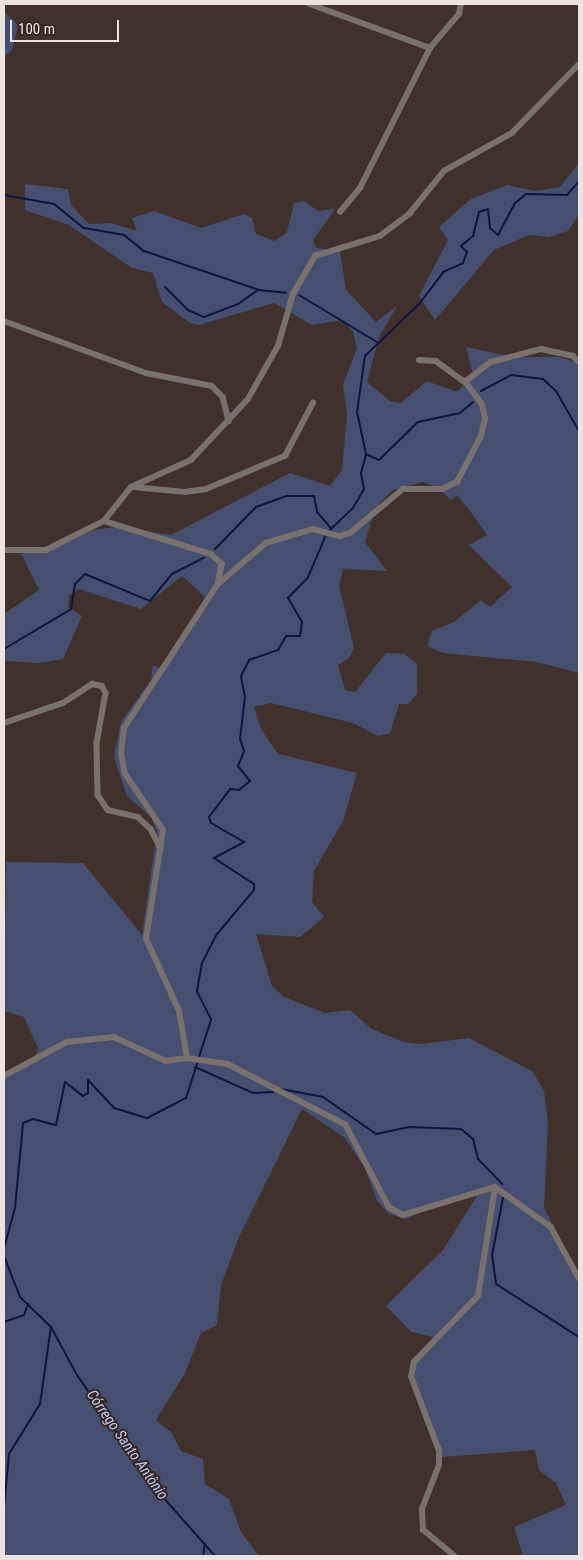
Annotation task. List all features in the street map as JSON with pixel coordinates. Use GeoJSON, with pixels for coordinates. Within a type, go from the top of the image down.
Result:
{"type":"FeatureCollection","features":[{"type":"Feature","properties":{"kind":"street"},"geometry":{"type":"LineString","coordinates":[[310,4],[430,48]]}},
{"type":"Feature","properties":{"kind":"street"},"geometry":{"type":"LineString","coordinates":[[340,212],[360,188],[430,48],[459,14],[461,4]]}},
{"type":"Feature","properties":{"kind":"street"},"geometry":{"type":"LineString","coordinates":[[4,550],[46,550],[104,521],[131,487],[191,460],[248,399],[278,346],[293,294],[315,256],[380,236],[410,212],[444,171],[512,133],[579,64]]}},
{"type":"Feature","properties":{"kind":"street"},"geometry":{"type":"LineString","coordinates":[[4,321],[146,373],[212,386],[223,397],[229,421]]}},
{"type":"Feature","properties":{"kind":"street"},"geometry":{"type":"LineString","coordinates":[[466,382],[491,362],[541,349],[574,356],[579,362]]}},
{"type":"Feature","properties":{"kind":"street"},"geometry":{"type":"LineString","coordinates":[[187,1058],[179,1011],[146,939],[163,830],[125,774],[121,753],[124,728],[218,584],[266,543],[323,530],[333,534],[350,533],[403,489],[442,489],[457,482],[481,436],[485,419],[482,405],[466,382],[436,361],[419,360]]}},
{"type":"Feature","properties":{"kind":"street"},"geometry":{"type":"LineString","coordinates":[[131,487],[185,492],[206,489],[286,456],[313,403]]}},
{"type":"Feature","properties":{"kind":"street"},"geometry":{"type":"LineString","coordinates":[[104,521],[211,554],[222,564],[218,584]]}},
{"type":"Feature","properties":{"kind":"street"},"geometry":{"type":"LineString","coordinates":[[4,723],[63,703],[92,684],[102,686],[106,693],[97,743],[98,795],[108,810],[138,817],[151,829],[161,849]]}},
{"type":"Feature","properties":{"kind":"street"},"geometry":{"type":"LineString","coordinates":[[4,1076],[41,1053],[88,1039],[114,1037],[166,1061],[187,1058],[245,1072],[346,1125],[380,1195],[403,1215],[495,1187]]}},
{"type":"Feature","properties":{"kind":"street"},"geometry":{"type":"LineString","coordinates":[[495,1187],[551,1227],[579,1278]]}},
{"type":"Feature","properties":{"kind":"street"},"geometry":{"type":"LineString","coordinates":[[454,1556],[422,1530],[422,1509],[439,1465],[439,1451],[411,1377],[414,1362],[478,1296],[495,1187]]}},
{"type":"Feature","properties":{"kind":"shaded area"},"geometry":{"type":"Polygon","coordinates":[[[4,12],[18,25],[12,50],[4,57],[4,12]]]}},
{"type":"Feature","properties":{"kind":"shaded area"},"geometry":{"type":"Polygon","coordinates":[[[579,163],[579,214],[568,231],[549,237],[529,235],[494,250],[435,320],[419,296],[448,240],[439,227],[471,199],[507,185],[535,191],[560,187],[579,163]]]}},
{"type":"Feature","properties":{"kind":"shaded area"},"geometry":{"type":"Polygon","coordinates":[[[25,184],[68,189],[71,205],[89,224],[111,223],[137,231],[132,218],[154,211],[201,228],[244,214],[252,218],[256,234],[275,241],[287,232],[294,203],[304,201],[318,211],[335,209],[313,240],[316,248],[340,251],[346,290],[376,322],[397,306],[379,337],[367,382],[390,401],[401,403],[427,381],[457,392],[473,375],[466,347],[512,357],[559,357],[579,363],[579,673],[537,662],[443,653],[427,646],[432,631],[454,622],[481,600],[490,607],[512,587],[469,545],[487,535],[457,495],[451,500],[437,487],[422,482],[393,490],[375,508],[365,542],[387,571],[343,569],[339,586],[354,648],[350,657],[338,665],[345,690],[355,692],[386,653],[405,654],[417,664],[417,694],[408,704],[399,704],[390,733],[378,736],[353,723],[271,703],[254,707],[261,729],[278,754],[357,773],[343,821],[314,871],[312,902],[324,917],[300,937],[256,934],[272,986],[284,997],[325,1013],[350,1010],[372,1029],[404,1042],[421,1044],[469,1038],[532,1071],[544,1091],[548,1123],[544,1208],[579,1274],[579,1556],[523,1556],[514,1527],[566,1505],[556,1483],[539,1470],[535,1450],[442,1457],[413,1386],[413,1365],[437,1338],[411,1332],[386,1306],[443,1250],[478,1194],[460,1194],[406,1219],[389,1214],[377,1201],[365,1168],[345,1138],[302,1109],[239,1237],[221,1285],[217,1325],[201,1333],[185,1373],[156,1420],[171,1432],[181,1451],[203,1459],[205,1484],[229,1499],[241,1532],[259,1556],[4,1556],[4,1077],[34,1059],[38,1048],[24,1017],[4,1011],[6,862],[83,863],[142,935],[157,832],[151,817],[127,796],[114,757],[121,722],[151,680],[153,665],[163,669],[205,597],[182,576],[141,609],[79,589],[69,595],[68,607],[82,616],[63,659],[39,663],[4,661],[4,614],[39,590],[20,551],[60,546],[93,530],[116,527],[171,535],[290,473],[330,486],[342,470],[347,415],[343,385],[357,348],[353,332],[343,320],[312,325],[274,303],[199,325],[190,323],[162,302],[153,273],[132,268],[69,225],[25,210],[25,184]]]}},
{"type":"Feature","properties":{"kind":"waterway"},"geometry":{"type":"LineString","coordinates":[[329,531],[353,508],[364,489],[361,473],[366,454],[357,412],[365,356],[420,303],[443,272],[463,263],[467,252],[461,246],[473,236],[479,212],[488,209],[490,228],[498,235],[515,203],[526,194],[567,195],[579,181]]}},
{"type":"Feature","properties":{"kind":"waterway"},"geometry":{"type":"LineString","coordinates":[[4,195],[54,204],[84,228],[124,235],[144,251],[259,290],[286,293]]}},
{"type":"Feature","properties":{"kind":"waterway"},"geometry":{"type":"LineString","coordinates":[[165,287],[188,310],[204,317],[238,304],[258,290]]}},
{"type":"Feature","properties":{"kind":"waterway"},"geometry":{"type":"LineString","coordinates":[[299,295],[377,342]]}},
{"type":"Feature","properties":{"kind":"waterway"},"geometry":{"type":"LineString","coordinates":[[481,391],[511,375],[543,379],[556,391],[579,431]]}},
{"type":"Feature","properties":{"kind":"waterway"},"geometry":{"type":"LineString","coordinates":[[366,454],[379,460],[418,422],[460,413],[473,402]]}},
{"type":"Feature","properties":{"kind":"waterway"},"geometry":{"type":"LineString","coordinates":[[215,549],[256,507],[287,496],[314,496],[317,512],[331,528]]}},
{"type":"Feature","properties":{"kind":"waterway"},"geometry":{"type":"LineString","coordinates":[[199,1057],[211,1019],[197,991],[202,963],[217,934],[254,890],[254,884],[214,858],[244,842],[211,823],[209,817],[230,789],[239,790],[250,781],[238,766],[244,751],[240,739],[245,697],[241,676],[249,660],[278,650],[286,636],[300,636],[302,622],[288,598],[308,577],[326,535]]}},
{"type":"Feature","properties":{"kind":"waterway"},"geometry":{"type":"LineString","coordinates":[[4,649],[71,609],[75,584],[85,574],[150,601],[172,574],[204,558]]}},
{"type":"Feature","properties":{"kind":"waterway"},"geometry":{"type":"LineString","coordinates":[[4,1248],[15,1208],[23,1123],[33,1119],[56,1125],[65,1082],[83,1096],[88,1093],[88,1080],[114,1108],[147,1118],[186,1098],[198,1062]]}},
{"type":"Feature","properties":{"kind":"waterway"},"geometry":{"type":"LineString","coordinates":[[195,1067],[253,1093],[273,1092]]}},
{"type":"Feature","properties":{"kind":"waterway"},"geometry":{"type":"LineString","coordinates":[[281,1089],[323,1097],[376,1134],[409,1127],[461,1129],[473,1139],[478,1159],[502,1184]]}},
{"type":"Feature","properties":{"kind":"waterway"},"geometry":{"type":"LineString","coordinates":[[503,1198],[492,1255],[496,1284],[579,1337]]}},
{"type":"Feature","properties":{"kind":"waterway","name":"Córrego Santo Antônio"},"geometry":{"type":"LineString","coordinates":[[4,1256],[20,1297],[51,1327],[77,1375],[154,1487],[215,1556]]}},
{"type":"Feature","properties":{"kind":"waterway"},"geometry":{"type":"LineString","coordinates":[[4,1322],[24,1315],[28,1304]]}},
{"type":"Feature","properties":{"kind":"waterway"},"geometry":{"type":"LineString","coordinates":[[4,1507],[9,1454],[40,1404],[51,1327]]}},
{"type":"Feature","properties":{"kind":"waterway"},"geometry":{"type":"LineString","coordinates":[[203,1556],[205,1544]]}}]}
